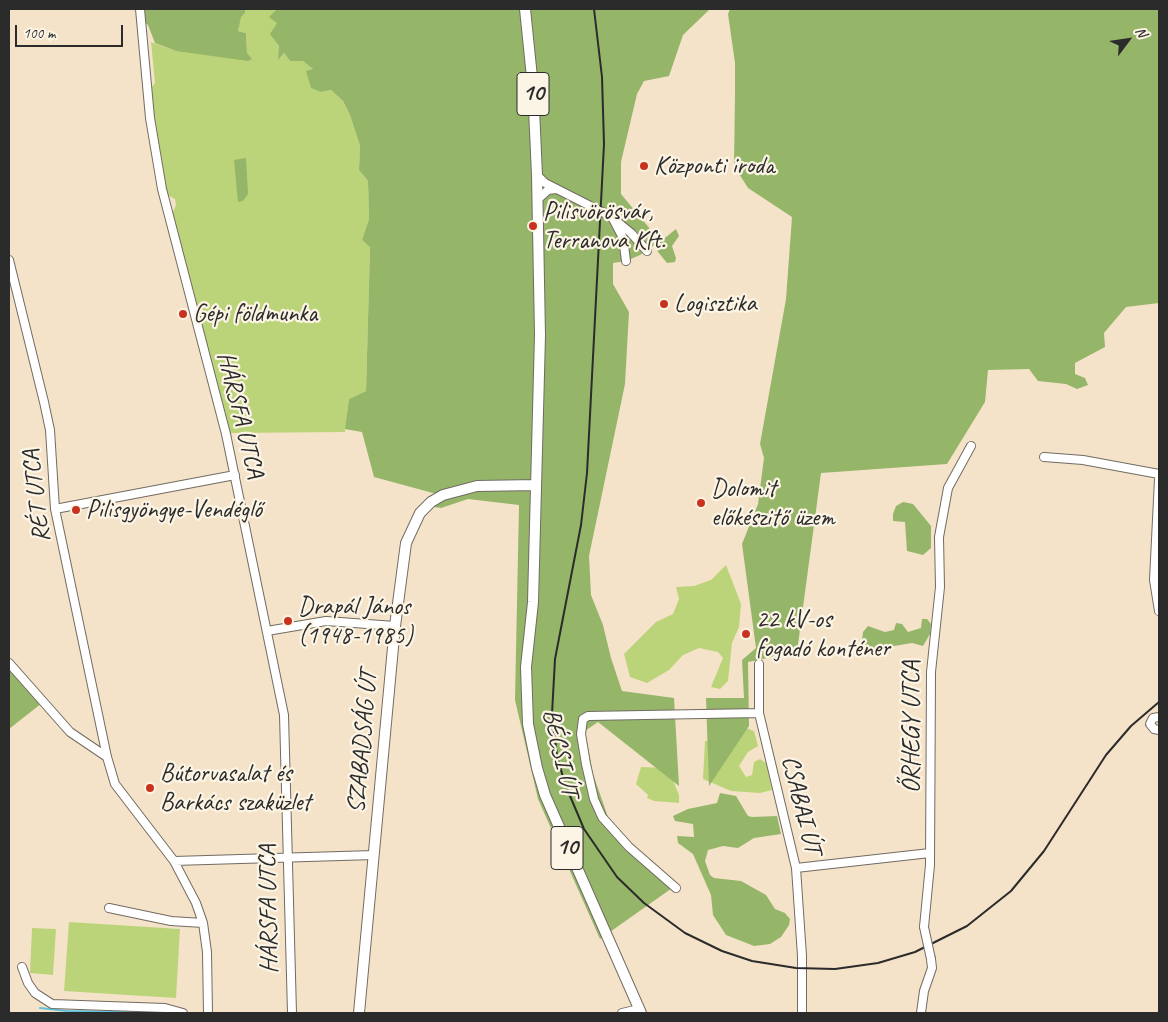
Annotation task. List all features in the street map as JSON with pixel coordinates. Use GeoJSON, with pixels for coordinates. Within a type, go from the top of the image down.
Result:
{"type":"FeatureCollection","features":[{"type":"Feature","properties":{"kind":"main road","name":"10"},"geometry":{"type":"LineString","coordinates":[[525,9],[533,88],[538,198],[540,335],[536,485]]}},
{"type":"Feature","properties":{"kind":"main road","name":"SZABADSÁG ÚT"},"geometry":{"type":"LineString","coordinates":[[359,1013],[395,626],[406,543],[416,520],[431,502],[454,490],[477,486],[536,485]]}},
{"type":"Feature","properties":{"kind":"main road","name":"BÉCSI ÚT"},"geometry":{"type":"LineString","coordinates":[[536,485],[533,602],[526,667],[526,701],[532,746],[545,795],[555,820],[640,1011]]}},
{"type":"Feature","properties":{"kind":"street","name":"HÁRSFA UTCA"},"geometry":{"type":"LineString","coordinates":[[140,9],[150,118],[162,189],[235,475],[284,715],[292,1013]]}},
{"type":"Feature","properties":{"kind":"street"},"geometry":{"type":"LineString","coordinates":[[537,175],[556,189],[612,217],[631,233],[647,251]]}},
{"type":"Feature","properties":{"kind":"street"},"geometry":{"type":"LineString","coordinates":[[538,198],[548,190],[556,189]]}},
{"type":"Feature","properties":{"kind":"street"},"geometry":{"type":"LineString","coordinates":[[612,217],[623,238],[626,261]]}},
{"type":"Feature","properties":{"kind":"street","name":"RÉT UTCA"},"geometry":{"type":"LineString","coordinates":[[9,260],[50,430],[55,509],[106,757],[115,784],[174,862],[196,902],[203,923],[207,952],[208,1013]]}},
{"type":"Feature","properties":{"kind":"street","name":"ŐRHEGY UTCA"},"geometry":{"type":"LineString","coordinates":[[921,1013],[924,991],[932,968],[924,927],[930,854],[930,672],[940,587],[939,537],[948,488],[971,446]]}},
{"type":"Feature","properties":{"kind":"street"},"geometry":{"type":"LineString","coordinates":[[1044,457],[1083,460],[1159,474]]}},
{"type":"Feature","properties":{"kind":"street"},"geometry":{"type":"LineString","coordinates":[[55,509],[235,475]]}},
{"type":"Feature","properties":{"kind":"street"},"geometry":{"type":"LineString","coordinates":[[1159,479],[1158,535],[1154,580],[1159,612]]}},
{"type":"Feature","properties":{"kind":"street"},"geometry":{"type":"LineString","coordinates":[[267,631],[326,621],[395,626]]}},
{"type":"Feature","properties":{"kind":"street"},"geometry":{"type":"LineString","coordinates":[[9,662],[70,732],[84,744],[106,757]]}},
{"type":"Feature","properties":{"kind":"street","name":"CSABAI ÚT"},"geometry":{"type":"LineString","coordinates":[[759,664],[759,713],[796,868],[802,956],[802,1013]]}},
{"type":"Feature","properties":{"kind":"street"},"geometry":{"type":"LineString","coordinates":[[676,888],[629,848],[602,817],[594,799],[586,764],[581,734],[583,719],[588,716],[759,713]]}},
{"type":"Feature","properties":{"kind":"street"},"geometry":{"type":"LineString","coordinates":[[1159,717],[1153,718],[1150,724],[1154,729],[1159,730]]}},
{"type":"Feature","properties":{"kind":"street"},"geometry":{"type":"LineString","coordinates":[[796,868],[930,854]]}},
{"type":"Feature","properties":{"kind":"street"},"geometry":{"type":"LineString","coordinates":[[174,862],[374,856]]}},
{"type":"Feature","properties":{"kind":"street"},"geometry":{"type":"LineString","coordinates":[[109,908],[163,920],[203,923]]}},
{"type":"Feature","properties":{"kind":"street"},"geometry":{"type":"LineString","coordinates":[[22,967],[28,983],[36,993],[52,1004],[165,1008],[183,1013]]}},
{"type":"Feature","properties":{"kind":"street"},"geometry":{"type":"LineString","coordinates":[[622,1013],[640,1011]]}},
{"type":"Feature","properties":{"kind":"green space"},"geometry":{"type":"Polygon","coordinates":[[[139,9],[245,9],[238,31],[246,33],[247,53],[252,59],[248,61],[176,51],[155,43],[148,25],[142,21],[139,9]]]}},
{"type":"Feature","properties":{"kind":"green space"},"geometry":{"type":"Polygon","coordinates":[[[245,9],[278,9],[279,59],[284,53],[290,61],[303,60],[313,69],[321,92],[331,90],[343,101],[350,115],[360,146],[359,170],[368,181],[369,219],[362,240],[370,246],[366,391],[349,399],[345,432],[229,433],[172,215],[176,205],[175,199],[165,194],[147,92],[155,83],[151,42],[176,51],[247,53],[246,33],[238,31],[240,17],[245,13],[245,9]]]}},
{"type":"Feature","properties":{"kind":"green space"},"geometry":{"type":"Polygon","coordinates":[[[277,9],[710,9],[683,35],[669,76],[644,81],[637,94],[621,162],[621,194],[660,241],[640,255],[626,261],[613,263],[613,284],[629,312],[625,384],[589,556],[591,595],[603,625],[622,691],[674,698],[679,786],[598,722],[585,731],[593,774],[608,817],[642,855],[675,886],[600,939],[538,799],[515,700],[519,505],[468,499],[441,508],[434,507],[444,496],[374,477],[362,432],[345,429],[349,399],[366,391],[370,247],[362,240],[369,219],[368,181],[359,170],[360,146],[350,115],[343,101],[331,90],[321,92],[311,88],[306,71],[313,69],[303,61],[290,61],[284,53],[278,60],[279,46],[270,34],[277,23],[269,17],[277,9]]]}},
{"type":"Feature","properties":{"kind":"green space"},"geometry":{"type":"Polygon","coordinates":[[[730,9],[1159,9],[1159,303],[1126,307],[1104,333],[1105,347],[1075,363],[1075,374],[1085,378],[1088,385],[1077,389],[1066,384],[1038,381],[1029,369],[988,370],[985,402],[947,464],[821,473],[797,652],[748,662],[749,726],[709,786],[706,698],[744,698],[742,660],[756,648],[742,544],[758,504],[764,458],[760,444],[786,299],[792,217],[748,188],[734,166],[735,63],[728,14],[730,9]]]}},
{"type":"Feature","properties":{"kind":"green space"},"geometry":{"type":"Polygon","coordinates":[[[246,158],[248,194],[243,201],[238,202],[234,160],[246,158]]]}},
{"type":"Feature","properties":{"kind":"green space"},"geometry":{"type":"Polygon","coordinates":[[[676,229],[679,236],[672,246],[676,258],[675,262],[667,263],[658,252],[656,245],[676,229]]]}},
{"type":"Feature","properties":{"kind":"green space"},"geometry":{"type":"Polygon","coordinates":[[[903,502],[913,504],[931,526],[931,548],[923,555],[907,551],[905,522],[893,521],[896,506],[903,502]]]}},
{"type":"Feature","properties":{"kind":"green space"},"geometry":{"type":"Polygon","coordinates":[[[726,565],[741,604],[739,627],[732,643],[728,681],[720,689],[711,687],[723,658],[718,652],[699,648],[683,655],[669,670],[647,683],[630,677],[624,654],[656,622],[673,614],[679,599],[676,587],[694,586],[711,580],[726,565]]]}},
{"type":"Feature","properties":{"kind":"green space"},"geometry":{"type":"Polygon","coordinates":[[[922,619],[927,619],[931,624],[930,634],[923,646],[912,643],[876,649],[866,647],[862,640],[863,632],[868,626],[885,632],[894,630],[896,623],[902,624],[908,632],[921,628],[922,619]]]}},
{"type":"Feature","properties":{"kind":"green space"},"geometry":{"type":"Polygon","coordinates":[[[9,665],[42,703],[9,729],[9,665]]]}},
{"type":"Feature","properties":{"kind":"green space"},"geometry":{"type":"Polygon","coordinates":[[[746,728],[754,731],[758,746],[748,752],[739,766],[746,777],[752,775],[754,762],[760,759],[766,763],[772,790],[760,793],[731,791],[703,779],[705,741],[721,740],[746,728]]]}},
{"type":"Feature","properties":{"kind":"green space"},"geometry":{"type":"Polygon","coordinates":[[[641,767],[668,768],[679,795],[679,803],[654,801],[647,798],[648,795],[636,784],[641,767]]]}},
{"type":"Feature","properties":{"kind":"green space"},"geometry":{"type":"Polygon","coordinates":[[[720,793],[736,796],[748,816],[777,816],[781,834],[754,838],[738,848],[723,846],[708,850],[705,861],[710,875],[714,878],[741,881],[766,895],[775,909],[785,913],[790,919],[789,925],[781,937],[770,944],[754,946],[726,935],[713,915],[711,895],[693,854],[678,843],[677,836],[694,837],[693,824],[675,821],[673,816],[688,809],[717,803],[720,793]]]}},
{"type":"Feature","properties":{"kind":"green space"},"geometry":{"type":"Polygon","coordinates":[[[69,922],[180,929],[176,998],[64,991],[69,922]]]}},
{"type":"Feature","properties":{"kind":"green space"},"geometry":{"type":"Polygon","coordinates":[[[32,928],[56,929],[53,975],[30,973],[32,928]]]}},
{"type":"Feature","properties":{"kind":"waterway"},"geometry":{"type":"LineString","coordinates":[[40,1008],[67,1011],[169,1013]]}},
{"type":"Feature","properties":{"kind":"railway"},"geometry":{"type":"LineString","coordinates":[[594,9],[602,77],[604,144],[587,473],[581,525],[555,659],[552,714],[557,756],[565,784],[584,829],[617,877],[644,903],[685,933],[722,951],[752,961],[796,968],[835,969],[878,963],[915,952],[967,926],[1011,891],[1044,851],[1106,755],[1131,726],[1159,702]]}},
{"type":"Feature","properties":{"kind":"place","name":"Központi iroda"},"geometry":{"type":"Point","coordinates":[644,166]}},
{"type":"Feature","properties":{"kind":"place","name":"Pilisvörösvár, Terranova Kft."},"geometry":{"type":"Point","coordinates":[533,226]}},
{"type":"Feature","properties":{"kind":"place","name":"Logisztika"},"geometry":{"type":"Point","coordinates":[664,304]}},
{"type":"Feature","properties":{"kind":"place","name":"Gépi földmunka"},"geometry":{"type":"Point","coordinates":[183,314]}},
{"type":"Feature","properties":{"kind":"place","name":"Dolomit előkészitő üzem"},"geometry":{"type":"Point","coordinates":[701,503]}},
{"type":"Feature","properties":{"kind":"place","name":"Pilisgyöngye-Vendéglő"},"geometry":{"type":"Point","coordinates":[76,510]}},
{"type":"Feature","properties":{"kind":"place","name":"Drapál János (1948-1985)"},"geometry":{"type":"Point","coordinates":[288,621]}},
{"type":"Feature","properties":{"kind":"place","name":"22 kV-os fogadó konténer"},"geometry":{"type":"Point","coordinates":[746,634]}},
{"type":"Feature","properties":{"kind":"place","name":"Bútorvasalat és Barkács szaküzlet"},"geometry":{"type":"Point","coordinates":[150,788]}}]}
